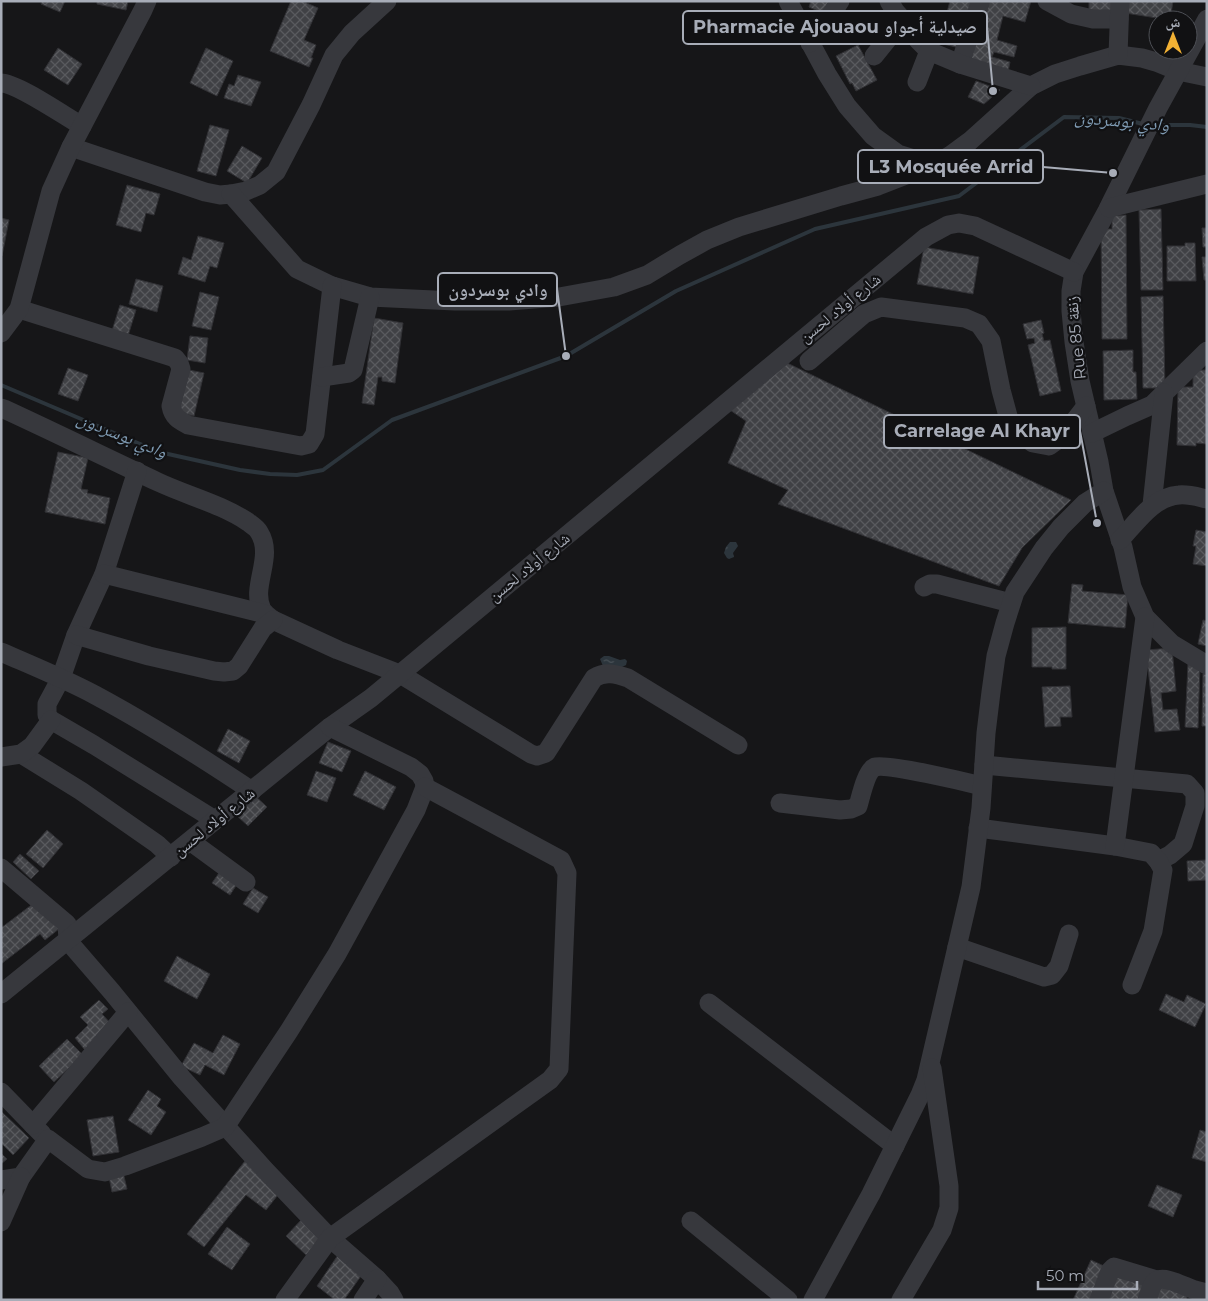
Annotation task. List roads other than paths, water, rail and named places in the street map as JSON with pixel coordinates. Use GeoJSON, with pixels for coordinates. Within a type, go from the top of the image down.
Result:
{"type":"FeatureCollection","features":[{"type":"Feature","properties":{"kind":"street"},"geometry":{"type":"LineString","coordinates":[[1,333],[19,309],[51,191],[71,147],[147,1]]}},
{"type":"Feature","properties":{"kind":"street"},"geometry":{"type":"LineString","coordinates":[[788,1],[847,106],[873,136],[898,154],[924,162],[941,161],[951,155],[970,141],[1031,86],[1055,74],[1118,55],[1142,58],[1178,71],[1207,76]]}},
{"type":"Feature","properties":{"kind":"street"},"geometry":{"type":"LineString","coordinates":[[810,43],[840,1]]}},
{"type":"Feature","properties":{"kind":"street"},"geometry":{"type":"LineString","coordinates":[[888,1],[894,11],[929,52],[960,64],[1031,86]]}},
{"type":"Feature","properties":{"kind":"street"},"geometry":{"type":"LineString","coordinates":[[960,64],[980,3],[979,1]]}},
{"type":"Feature","properties":{"kind":"street"},"geometry":{"type":"LineString","coordinates":[[1047,1],[1071,14],[1093,19],[1120,10],[1118,55]]}},
{"type":"Feature","properties":{"kind":"street"},"geometry":{"type":"LineString","coordinates":[[71,147],[204,192],[231,194],[246,191],[260,185],[276,172],[311,105],[334,55],[374,5]]}},
{"type":"Feature","properties":{"kind":"street","name":"Rue 85 زنقة"},"geometry":{"type":"LineString","coordinates":[[1145,617],[1132,587],[1120,540],[1104,491],[1080,381],[1074,342],[1071,291],[1074,272],[1109,208],[1158,108],[1207,19]]}},
{"type":"Feature","properties":{"kind":"street"},"geometry":{"type":"LineString","coordinates":[[874,56],[903,20]]}},
{"type":"Feature","properties":{"kind":"street"},"geometry":{"type":"LineString","coordinates":[[917,82],[929,52]]}},
{"type":"Feature","properties":{"kind":"street"},"geometry":{"type":"LineString","coordinates":[[1,83],[7,83],[19,88],[82,126]]}},
{"type":"Feature","properties":{"kind":"street"},"geometry":{"type":"LineString","coordinates":[[231,194],[297,269],[332,286],[370,297],[455,301],[509,301],[559,297],[614,287],[647,275],[700,244],[740,227],[878,186],[914,172],[924,162]]}},
{"type":"Feature","properties":{"kind":"street"},"geometry":{"type":"LineString","coordinates":[[1109,208],[1207,184]]}},
{"type":"Feature","properties":{"kind":"street","name":"شارع أولاد لحسن"},"geometry":{"type":"LineString","coordinates":[[1,994],[330,727],[371,698],[926,237],[948,226],[959,223],[975,226],[1074,272]]}},
{"type":"Feature","properties":{"kind":"street"},"geometry":{"type":"LineString","coordinates":[[19,309],[175,358],[181,368],[171,406],[172,412],[176,419],[188,425],[301,446],[309,444],[315,434],[332,286]]}},
{"type":"Feature","properties":{"kind":"street"},"geometry":{"type":"LineString","coordinates":[[322,377],[349,373],[353,370],[370,297]]}},
{"type":"Feature","properties":{"kind":"street"},"geometry":{"type":"LineString","coordinates":[[809,361],[864,314],[881,307],[965,318],[979,324],[991,341],[1011,427],[1033,443],[1050,446],[1063,436],[1086,406]]}},
{"type":"Feature","properties":{"kind":"street"},"geometry":{"type":"LineString","coordinates":[[1092,433],[1152,405],[1207,351]]}},
{"type":"Feature","properties":{"kind":"street"},"geometry":{"type":"LineString","coordinates":[[1152,505],[1164,393]]}},
{"type":"Feature","properties":{"kind":"street"},"geometry":{"type":"LineString","coordinates":[[1,408],[160,483],[227,510],[245,520],[259,531],[264,543],[265,558],[259,600],[269,617]]}},
{"type":"Feature","properties":{"kind":"street"},"geometry":{"type":"LineString","coordinates":[[137,472],[104,574],[76,635],[61,678],[46,704],[46,715],[51,720],[215,820]]}},
{"type":"Feature","properties":{"kind":"street"},"geometry":{"type":"LineString","coordinates":[[813,1300],[895,1146],[926,1080],[971,887],[987,725],[996,656],[1011,603],[1024,577],[1061,527],[1084,503],[1104,491]]}},
{"type":"Feature","properties":{"kind":"street"},"geometry":{"type":"LineString","coordinates":[[1120,540],[1152,505],[1168,497],[1181,494],[1207,499]]}},
{"type":"Feature","properties":{"kind":"street"},"geometry":{"type":"LineString","coordinates":[[104,574],[269,617],[338,650],[400,674],[536,756],[542,755],[550,748],[594,678],[599,674],[607,673],[628,678],[738,745]]}},
{"type":"Feature","properties":{"kind":"street"},"geometry":{"type":"LineString","coordinates":[[924,587],[930,584],[937,584],[1011,603]]}},
{"type":"Feature","properties":{"kind":"street"},"geometry":{"type":"LineString","coordinates":[[76,635],[149,656],[224,672],[233,671],[239,666],[269,617]]}},
{"type":"Feature","properties":{"kind":"street"},"geometry":{"type":"LineString","coordinates":[[1145,617],[1172,644],[1207,666]]}},
{"type":"Feature","properties":{"kind":"street"},"geometry":{"type":"LineString","coordinates":[[1115,846],[1145,617]]}},
{"type":"Feature","properties":{"kind":"street"},"geometry":{"type":"LineString","coordinates":[[1,652],[96,695],[204,759],[252,791]]}},
{"type":"Feature","properties":{"kind":"street"},"geometry":{"type":"LineString","coordinates":[[1,757],[22,754],[32,746],[51,720]]}},
{"type":"Feature","properties":{"kind":"street"},"geometry":{"type":"LineString","coordinates":[[1,1092],[48,1139],[88,1170],[106,1172],[225,1127],[289,1031],[337,954],[416,810],[425,787],[420,774],[411,767],[330,727]]}},
{"type":"Feature","properties":{"kind":"street"},"geometry":{"type":"LineString","coordinates":[[22,754],[81,791],[157,844],[171,856]]}},
{"type":"Feature","properties":{"kind":"street"},"geometry":{"type":"LineString","coordinates":[[984,765],[1187,784],[1194,793],[1195,806],[1183,844],[1170,855],[1158,861]]}},
{"type":"Feature","properties":{"kind":"street"},"geometry":{"type":"LineString","coordinates":[[780,803],[840,810],[851,809],[858,806],[866,779],[870,771],[876,767],[892,767],[982,786]]}},
{"type":"Feature","properties":{"kind":"street"},"geometry":{"type":"LineString","coordinates":[[285,1300],[330,1238],[550,1080],[559,1069],[567,873],[560,860],[425,787]]}},
{"type":"Feature","properties":{"kind":"street"},"geometry":{"type":"LineString","coordinates":[[978,828],[1115,846],[1151,854],[1158,861],[1163,870],[1153,931],[1132,984]]}},
{"type":"Feature","properties":{"kind":"street"},"geometry":{"type":"LineString","coordinates":[[190,841],[246,882]]}},
{"type":"Feature","properties":{"kind":"street"},"geometry":{"type":"LineString","coordinates":[[1,868],[67,924],[68,940],[182,1078],[225,1127],[330,1238],[377,1279],[394,1300]]}},
{"type":"Feature","properties":{"kind":"street"},"geometry":{"type":"LineString","coordinates":[[957,947],[1044,977],[1052,975],[1059,966],[1069,934]]}},
{"type":"Feature","properties":{"kind":"street"},"geometry":{"type":"LineString","coordinates":[[709,1003],[895,1146]]}},
{"type":"Feature","properties":{"kind":"street"},"geometry":{"type":"LineString","coordinates":[[33,1125],[128,1012]]}},
{"type":"Feature","properties":{"kind":"street"},"geometry":{"type":"LineString","coordinates":[[901,1300],[942,1230],[949,1208],[949,1186],[931,1060]]}},
{"type":"Feature","properties":{"kind":"street"},"geometry":{"type":"LineString","coordinates":[[1,1222],[21,1177],[48,1139]]}},
{"type":"Feature","properties":{"kind":"street"},"geometry":{"type":"LineString","coordinates":[[1,1180],[21,1177]]}},
{"type":"Feature","properties":{"kind":"street"},"geometry":{"type":"LineString","coordinates":[[691,1221],[788,1300]]}},
{"type":"Feature","properties":{"kind":"street"},"geometry":{"type":"LineString","coordinates":[[1099,1300],[1110,1271],[1114,1267],[1157,1280],[1169,1281],[1198,1294]]}},
{"type":"Feature","properties":{"kind":"street"},"geometry":{"type":"LineString","coordinates":[[362,1300],[377,1279]]}},
{"type":"Feature","properties":{"kind":"street"},"geometry":{"type":"LineString","coordinates":[[1147,1300],[1153,1284],[1157,1280]]}},
{"type":"Feature","properties":{"kind":"water"},"geometry":{"type":"Polygon","coordinates":[[[730,542],[736,542],[738,546],[733,553],[734,557],[729,559],[724,553],[730,542]]]}},
{"type":"Feature","properties":{"kind":"water"},"geometry":{"type":"Polygon","coordinates":[[[604,656],[620,660],[625,659],[627,661],[626,665],[622,667],[603,666],[600,659],[604,656]]]}},
{"type":"Feature","properties":{"kind":"waterway","name":"وادي بوسردون"},"geometry":{"type":"LineString","coordinates":[[1,385],[159,452],[240,470],[270,474],[297,475],[323,470],[392,420],[566,356],[676,291],[815,229],[959,196],[1064,117],[1119,118],[1143,124]]}},
{"type":"Feature","properties":{"kind":"waterway","name":"وادي بوسردون"},"geometry":{"type":"LineString","coordinates":[[1155,125],[1207,127]]}},
{"type":"Feature","properties":{"kind":"place","name":"Pharmacie Ajouaou صيدلية أجواو"},"geometry":{"type":"Point","coordinates":[993,91]}},
{"type":"Feature","properties":{"kind":"place","name":"L3 Mosquée Arrid"},"geometry":{"type":"Point","coordinates":[1113,173]}},
{"type":"Feature","properties":{"kind":"place","name":"وادي بوسردون"},"geometry":{"type":"Point","coordinates":[566,356]}},
{"type":"Feature","properties":{"kind":"place","name":"Carrelage Al Khayr"},"geometry":{"type":"Point","coordinates":[1097,523]}}]}
